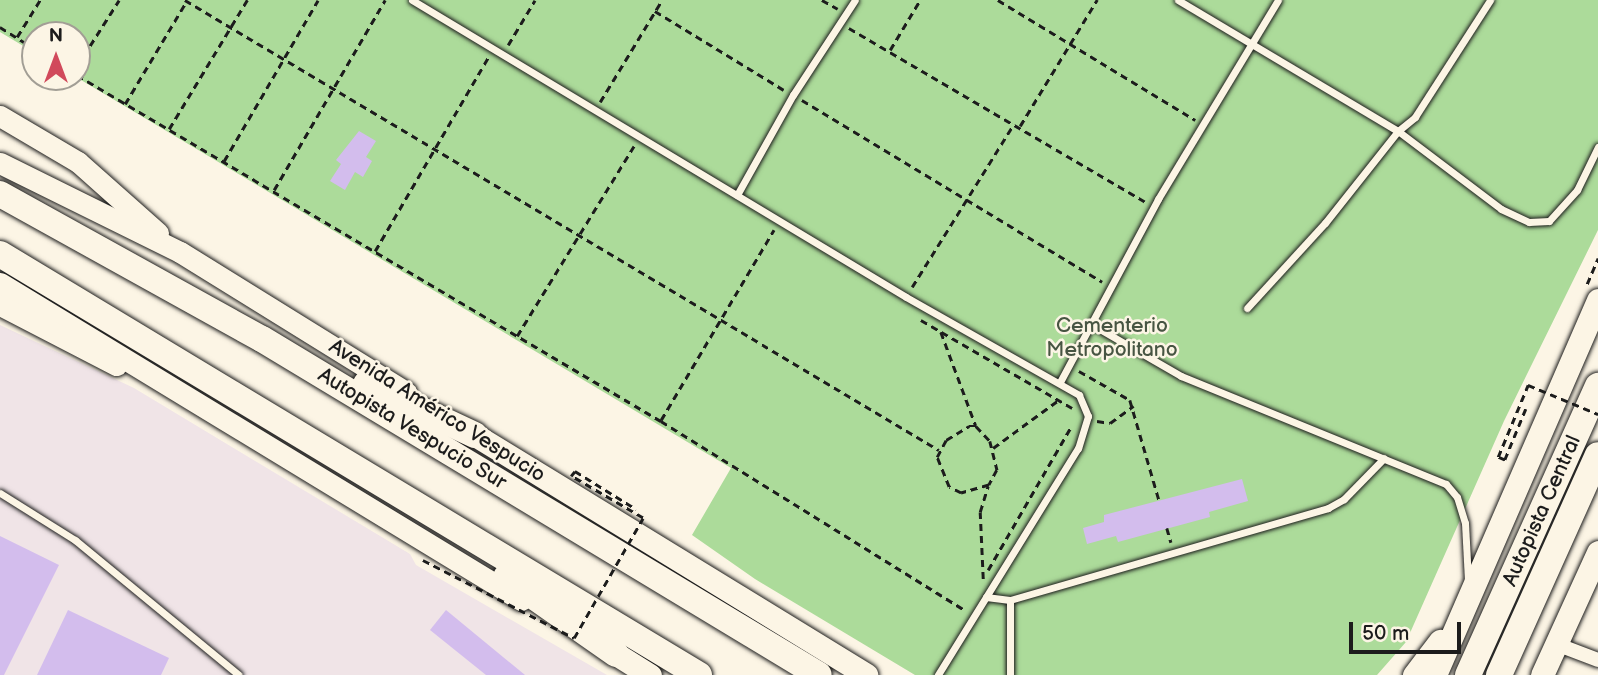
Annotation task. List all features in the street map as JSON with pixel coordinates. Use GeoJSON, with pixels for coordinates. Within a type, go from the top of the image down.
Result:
{"type":"FeatureCollection","features":[{"type":"Feature","properties":{"kind":"highway","name":"Autopista Vespucio Sur"},"geometry":{"type":"LineString","coordinates":[[0,194],[262,339],[818,675]]}},
{"type":"Feature","properties":{"kind":"highway"},"geometry":{"type":"LineString","coordinates":[[0,254],[698,675]]}},
{"type":"Feature","properties":{"kind":"highway"},"geometry":{"type":"LineString","coordinates":[[262,339],[475,435]]}},
{"type":"Feature","properties":{"kind":"highway","name":"Autopista Central"},"geometry":{"type":"LineString","coordinates":[[1468,675],[1598,386]]}},
{"type":"Feature","properties":{"kind":"highway","name":"Autopista Central"},"geometry":{"type":"LineString","coordinates":[[1499,675],[1598,455]]}},
{"type":"Feature","properties":{"kind":"highway"},"geometry":{"type":"LineString","coordinates":[[373,478],[616,654]]}},
{"type":"Feature","properties":{"kind":"main road"},"geometry":{"type":"LineString","coordinates":[[0,116],[78,162],[180,252]]}},
{"type":"Feature","properties":{"kind":"main road","name":"Avenida Américo Vespucio"},"geometry":{"type":"LineString","coordinates":[[0,163],[180,252],[866,675]]}},
{"type":"Feature","properties":{"kind":"main road"},"geometry":{"type":"LineString","coordinates":[[0,283],[650,675]]}},
{"type":"Feature","properties":{"kind":"main road"},"geometry":{"type":"LineString","coordinates":[[1435,675],[1590,297]]}},
{"type":"Feature","properties":{"kind":"main road"},"geometry":{"type":"LineString","coordinates":[[0,305],[97,356],[170,387]]}},
{"type":"Feature","properties":{"kind":"main road"},"geometry":{"type":"LineString","coordinates":[[1542,675],[1598,552]]}},
{"type":"Feature","properties":{"kind":"main road"},"geometry":{"type":"LineString","coordinates":[[1413,675],[1469,597]]}},
{"type":"Feature","properties":{"kind":"street"},"geometry":{"type":"LineString","coordinates":[[1556,644],[1598,660]]}},
{"type":"Feature","properties":{"kind":"lane"},"geometry":{"type":"LineString","coordinates":[[412,0],[906,297],[1079,395],[1087,416],[1078,448],[939,675]]}},
{"type":"Feature","properties":{"kind":"lane"},"geometry":{"type":"LineString","coordinates":[[737,195],[793,95],[855,0]]}},
{"type":"Feature","properties":{"kind":"lane"},"geometry":{"type":"LineString","coordinates":[[1178,0],[1398,131],[1501,209],[1529,222],[1549,221],[1577,190],[1598,147]]}},
{"type":"Feature","properties":{"kind":"lane"},"geometry":{"type":"LineString","coordinates":[[1059,382],[1154,207],[1279,0]]}},
{"type":"Feature","properties":{"kind":"lane"},"geometry":{"type":"LineString","coordinates":[[1247,307],[1325,223],[1398,131],[1415,117],[1490,0]]}},
{"type":"Feature","properties":{"kind":"lane"},"geometry":{"type":"LineString","coordinates":[[1091,324],[1181,376],[1440,481],[1457,497],[1466,529],[1469,597]]}},
{"type":"Feature","properties":{"kind":"lane"},"geometry":{"type":"LineString","coordinates":[[986,597],[1010,600],[1336,505],[1384,458]]}},
{"type":"Feature","properties":{"kind":"lane"},"geometry":{"type":"LineString","coordinates":[[0,493],[75,540],[235,673]]}},
{"type":"Feature","properties":{"kind":"lane"},"geometry":{"type":"LineString","coordinates":[[1010,600],[1010,675]]}},
{"type":"Feature","properties":{"kind":"path"},"geometry":{"type":"LineString","coordinates":[[17,37],[40,0]]}},
{"type":"Feature","properties":{"kind":"path"},"geometry":{"type":"LineString","coordinates":[[91,45],[120,0]]}},
{"type":"Feature","properties":{"kind":"path"},"geometry":{"type":"LineString","coordinates":[[125,104],[186,0],[720,322],[939,450]]}},
{"type":"Feature","properties":{"kind":"path"},"geometry":{"type":"LineString","coordinates":[[169,130],[247,0]]}},
{"type":"Feature","properties":{"kind":"path"},"geometry":{"type":"LineString","coordinates":[[224,161],[318,0]]}},
{"type":"Feature","properties":{"kind":"path"},"geometry":{"type":"LineString","coordinates":[[274,190],[385,0]]}},
{"type":"Feature","properties":{"kind":"path"},"geometry":{"type":"LineString","coordinates":[[502,54],[535,0]]}},
{"type":"Feature","properties":{"kind":"path"},"geometry":{"type":"LineString","coordinates":[[595,110],[662,0]]}},
{"type":"Feature","properties":{"kind":"path"},"geometry":{"type":"LineString","coordinates":[[822,0],[846,14]]}},
{"type":"Feature","properties":{"kind":"path"},"geometry":{"type":"LineString","coordinates":[[890,50],[920,0]]}},
{"type":"Feature","properties":{"kind":"path"},"geometry":{"type":"LineString","coordinates":[[998,0],[1203,125]]}},
{"type":"Feature","properties":{"kind":"path"},"geometry":{"type":"LineString","coordinates":[[1019,127],[1097,0]]}},
{"type":"Feature","properties":{"kind":"path"},"geometry":{"type":"LineString","coordinates":[[654,12],[1111,287]]}},
{"type":"Feature","properties":{"kind":"path"},"geometry":{"type":"LineString","coordinates":[[841,23],[1154,207]]}},
{"type":"Feature","properties":{"kind":"path"},"geometry":{"type":"LineString","coordinates":[[0,27],[21,40]]}},
{"type":"Feature","properties":{"kind":"path"},"geometry":{"type":"LineString","coordinates":[[375,251],[494,49]]}},
{"type":"Feature","properties":{"kind":"path"},"geometry":{"type":"LineString","coordinates":[[91,83],[661,421],[968,611],[972,619]]}},
{"type":"Feature","properties":{"kind":"path"},"geometry":{"type":"LineString","coordinates":[[1014,124],[906,297],[911,313],[1059,399],[1075,414]]}},
{"type":"Feature","properties":{"kind":"path"},"geometry":{"type":"LineString","coordinates":[[517,336],[639,137]]}},
{"type":"Feature","properties":{"kind":"path"},"geometry":{"type":"LineString","coordinates":[[661,421],[780,221]]}},
{"type":"Feature","properties":{"kind":"path"},"geometry":{"type":"LineString","coordinates":[[1590,297],[1598,258]]}},
{"type":"Feature","properties":{"kind":"path"},"geometry":{"type":"LineString","coordinates":[[941,332],[976,426],[993,448],[998,470],[989,485],[980,512],[983,579]]}},
{"type":"Feature","properties":{"kind":"path"},"geometry":{"type":"LineString","coordinates":[[1068,368],[1122,392],[1133,406],[1159,500]]}},
{"type":"Feature","properties":{"kind":"path"},"geometry":{"type":"LineString","coordinates":[[1525,409],[1505,460],[1498,457],[1528,385],[1598,414]]}},
{"type":"Feature","properties":{"kind":"path"},"geometry":{"type":"LineString","coordinates":[[993,448],[1059,399]]}},
{"type":"Feature","properties":{"kind":"path"},"geometry":{"type":"LineString","coordinates":[[1087,416],[1107,424],[1133,406]]}},
{"type":"Feature","properties":{"kind":"path"},"geometry":{"type":"LineString","coordinates":[[978,590],[1074,422]]}},
{"type":"Feature","properties":{"kind":"path"},"geometry":{"type":"LineString","coordinates":[[976,426],[955,433],[939,450],[936,461],[953,490],[970,492],[989,485]]}},
{"type":"Feature","properties":{"kind":"path"},"geometry":{"type":"LineString","coordinates":[[423,560],[574,638],[643,518],[571,475],[575,471],[636,509]]}},
{"type":"Feature","properties":{"kind":"path"},"geometry":{"type":"LineString","coordinates":[[1167,528],[1174,552]]}},
{"type":"Feature","properties":{"kind":"path"},"geometry":{"type":"LineString","coordinates":[[968,611],[973,600]]}},
{"type":"Feature","properties":{"kind":"shaded area"},"geometry":{"type":"Polygon","coordinates":[[[0,325],[134,388],[410,554],[416,565],[607,675],[0,675],[0,325]]]}},
{"type":"Feature","properties":{"kind":"green space","name":"Cementerio Metropolitano"},"geometry":{"type":"Polygon","coordinates":[[[0,0],[1598,0],[1598,230],[1504,421],[1406,642],[1377,675],[915,675],[755,579],[692,535],[731,468],[91,86],[91,21],[21,21],[21,45],[0,32],[0,0]]]}},
{"type":"Feature","properties":{"kind":"building"},"geometry":{"type":"Polygon","coordinates":[[[359,131],[376,141],[366,157],[372,161],[363,177],[355,172],[345,190],[330,181],[341,164],[336,160],[359,131]]]}},
{"type":"Feature","properties":{"kind":"building"},"geometry":{"type":"Polygon","coordinates":[[[1242,479],[1248,501],[1209,512],[1210,517],[1118,542],[1116,536],[1087,544],[1083,528],[1104,522],[1104,515],[1242,479]]]}},
{"type":"Feature","properties":{"kind":"building"},"geometry":{"type":"Polygon","coordinates":[[[0,536],[59,565],[4,675],[0,675],[0,536]]]}},
{"type":"Feature","properties":{"kind":"building"},"geometry":{"type":"Polygon","coordinates":[[[68,610],[169,658],[161,675],[37,675],[68,610]]]}},
{"type":"Feature","properties":{"kind":"building"},"geometry":{"type":"Polygon","coordinates":[[[446,610],[525,675],[486,675],[430,630],[446,610]]]}}]}
